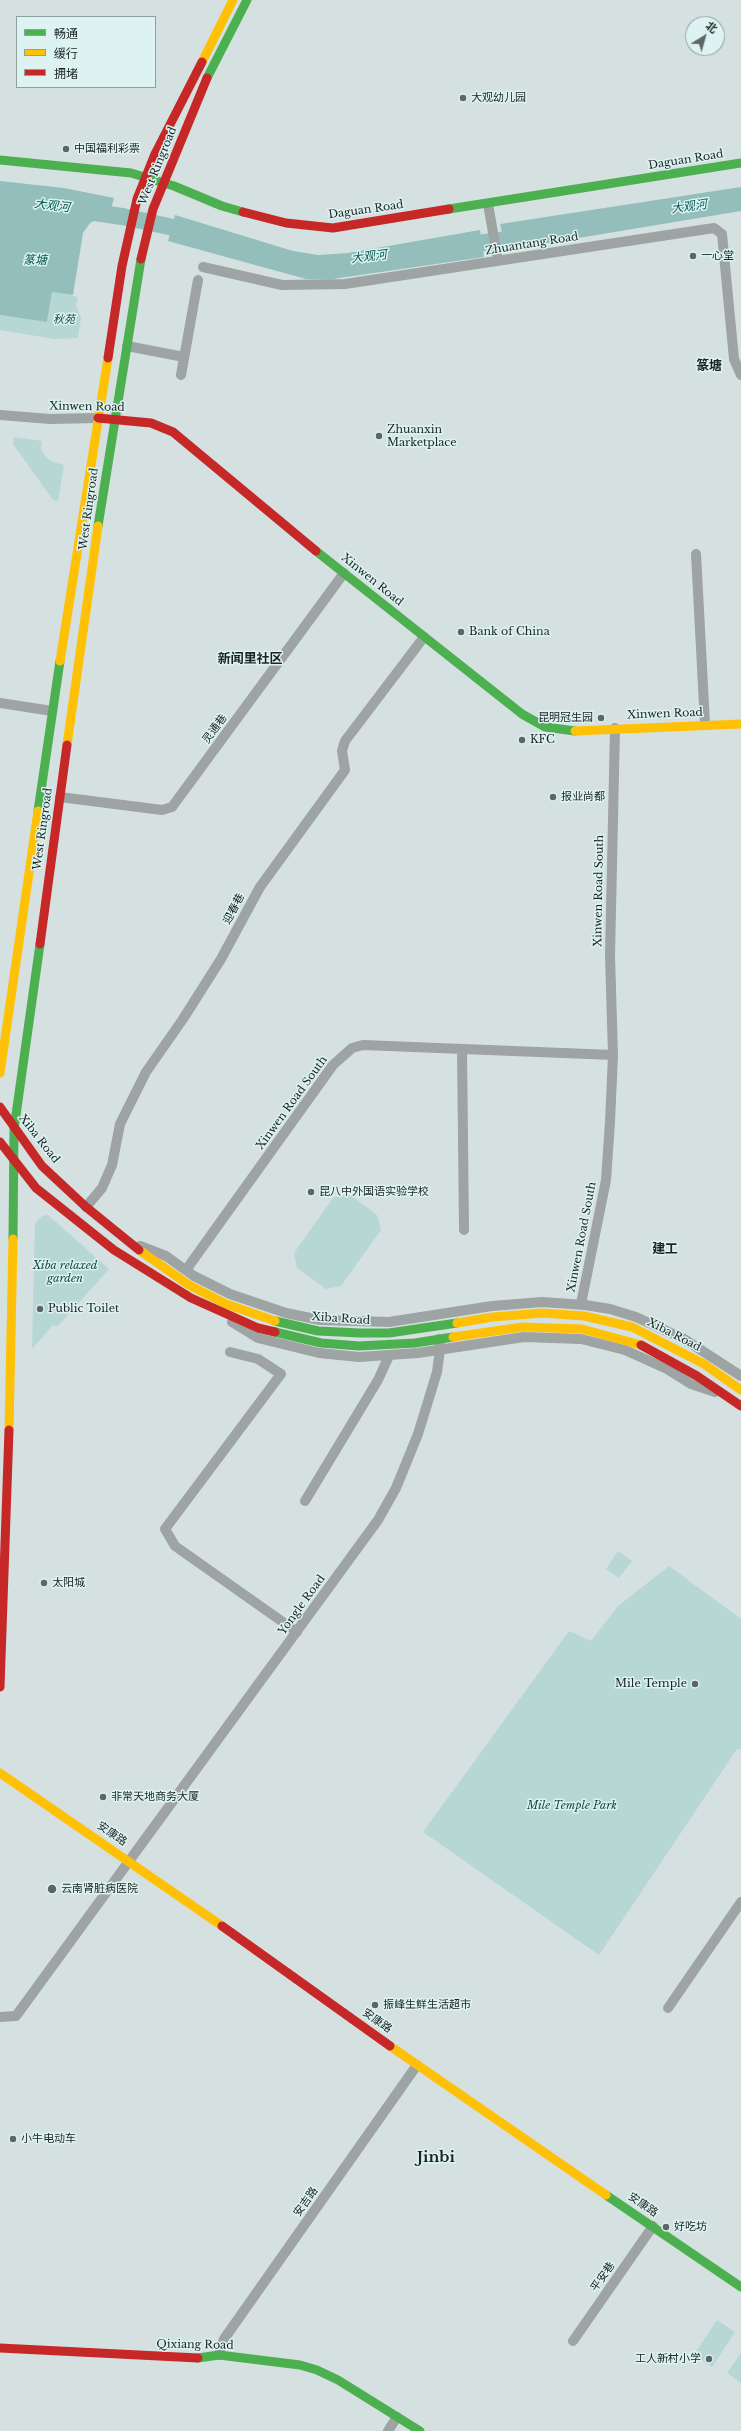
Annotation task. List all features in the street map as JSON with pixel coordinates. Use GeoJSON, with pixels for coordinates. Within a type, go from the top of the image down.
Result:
{"type":"FeatureCollection","features":[{"type":"Feature","properties":{"kind":"main road","name":"West Ringroad"},"geometry":{"type":"LineString","coordinates":[[0,1073],[52,711],[129,231],[145,177],[233,0]]}},
{"type":"Feature","properties":{"kind":"main road","name":"West Ringroad"},"geometry":{"type":"LineString","coordinates":[[0,1688],[12,1340],[14,1129],[105,475],[116,419],[146,235],[162,182],[210,72],[247,0]]}},
{"type":"Feature","properties":{"kind":"main road","name":"Daguan Road"},"geometry":{"type":"LineString","coordinates":[[0,160],[114,171],[145,177],[162,182],[222,206],[286,224],[333,228],[741,163]]}},
{"type":"Feature","properties":{"kind":"main road","name":"Xinwen Road"},"geometry":{"type":"LineString","coordinates":[[98,418],[151,423],[173,432],[344,574],[522,714],[538,724],[569,731],[705,724],[741,724]]}},
{"type":"Feature","properties":{"kind":"main road","name":"Xiba Road"},"geometry":{"type":"LineString","coordinates":[[0,1107],[14,1129],[42,1166],[86,1207],[124,1239],[189,1285],[226,1304],[283,1324],[318,1331],[390,1333],[493,1317],[542,1313],[584,1316],[632,1327],[655,1337],[698,1360],[741,1390]]}},
{"type":"Feature","properties":{"kind":"main road"},"geometry":{"type":"LineString","coordinates":[[0,1142],[36,1188],[76,1221],[151,1275],[208,1307],[258,1328],[321,1343],[388,1346],[440,1344]]}},
{"type":"Feature","properties":{"kind":"main road"},"geometry":{"type":"LineString","coordinates":[[725,1394],[741,1406]]}},
{"type":"Feature","properties":{"kind":"main road","name":"安康路"},"geometry":{"type":"LineString","coordinates":[[0,1773],[130,1861],[417,2065],[741,2287]]}},
{"type":"Feature","properties":{"kind":"main road","name":"Qixiang Road"},"geometry":{"type":"LineString","coordinates":[[0,2348],[195,2358],[218,2355],[300,2365],[317,2370],[420,2431]]}},
{"type":"Feature","properties":{"kind":"street"},"geometry":{"type":"LineString","coordinates":[[488,204],[498,261]]}},
{"type":"Feature","properties":{"kind":"street","name":"Zhuantang Road"},"geometry":{"type":"LineString","coordinates":[[203,267],[282,284],[345,284],[714,228],[722,234],[734,359],[741,374]]}},
{"type":"Feature","properties":{"kind":"street"},"geometry":{"type":"LineString","coordinates":[[182,375],[198,280]]}},
{"type":"Feature","properties":{"kind":"street"},"geometry":{"type":"LineString","coordinates":[[127,346],[184,357]]}},
{"type":"Feature","properties":{"kind":"street","name":"Xinwen Road"},"geometry":{"type":"LineString","coordinates":[[0,415],[50,419],[98,418]]}},
{"type":"Feature","properties":{"kind":"street"},"geometry":{"type":"LineString","coordinates":[[696,554],[705,724]]}},
{"type":"Feature","properties":{"kind":"street","name":"灵通巷"},"geometry":{"type":"LineString","coordinates":[[60,797],[162,810],[172,808],[344,574]]}},
{"type":"Feature","properties":{"kind":"street","name":"迎春巷"},"geometry":{"type":"LineString","coordinates":[[86,1207],[102,1188],[112,1165],[120,1124],[146,1072],[221,959],[260,886],[345,770],[342,751],[346,741],[424,637]]}},
{"type":"Feature","properties":{"kind":"street"},"geometry":{"type":"LineString","coordinates":[[0,703],[52,711]]}},
{"type":"Feature","properties":{"kind":"street","name":"Xinwen Road South"},"geometry":{"type":"LineString","coordinates":[[581,1304],[606,1180],[613,1055],[610,956],[615,728]]}},
{"type":"Feature","properties":{"kind":"street","name":"Xinwen Road South"},"geometry":{"type":"LineString","coordinates":[[186,1270],[332,1065],[343,1054],[352,1048],[363,1045],[613,1055]]}},
{"type":"Feature","properties":{"kind":"street"},"geometry":{"type":"LineString","coordinates":[[462,1049],[464,1230]]}},
{"type":"Feature","properties":{"kind":"street"},"geometry":{"type":"LineString","coordinates":[[124,1239],[166,1256],[186,1270],[230,1294],[286,1313],[320,1320],[389,1322],[492,1306],[542,1302],[581,1304],[616,1311],[660,1327],[684,1339],[741,1376]]}},
{"type":"Feature","properties":{"kind":"street"},"geometry":{"type":"LineString","coordinates":[[208,1307],[258,1338],[320,1353],[359,1357],[389,1356],[440,1344],[524,1337],[581,1339],[625,1350],[667,1369],[691,1384],[725,1394]]}},
{"type":"Feature","properties":{"kind":"street","name":"Yongle Road"},"geometry":{"type":"LineString","coordinates":[[0,2017],[16,2016],[378,1520],[396,1488],[420,1428],[437,1372],[440,1344]]}},
{"type":"Feature","properties":{"kind":"street"},"geometry":{"type":"LineString","coordinates":[[230,1352],[258,1359],[281,1374],[165,1529],[175,1546],[297,1632]]}},
{"type":"Feature","properties":{"kind":"street"},"geometry":{"type":"LineString","coordinates":[[305,1501],[378,1380],[389,1356]]}},
{"type":"Feature","properties":{"kind":"street"},"geometry":{"type":"LineString","coordinates":[[668,2008],[741,1902]]}},
{"type":"Feature","properties":{"kind":"street","name":"安吉路"},"geometry":{"type":"LineString","coordinates":[[218,2355],[224,2339],[417,2065]]}},
{"type":"Feature","properties":{"kind":"street","name":"平安巷"},"geometry":{"type":"LineString","coordinates":[[573,2341],[653,2226]]}},
{"type":"Feature","properties":{"kind":"street"},"geometry":{"type":"LineString","coordinates":[[388,2431],[397,2417]]}},
{"type":"Feature","properties":{"kind":"green space","name":"秋苑"},"geometry":{"type":"Polygon","coordinates":[[[52,291],[78,297],[76,305],[81,318],[78,338],[55,339],[0,330],[0,315],[47,322],[52,291]]]}},
{"type":"Feature","properties":{"kind":"green space"},"geometry":{"type":"Polygon","coordinates":[[[14,437],[42,441],[41,449],[46,457],[53,462],[64,465],[58,501],[53,500],[13,444],[14,437]]]}},
{"type":"Feature","properties":{"kind":"green space"},"geometry":{"type":"Polygon","coordinates":[[[345,1195],[352,1196],[377,1215],[381,1230],[341,1286],[326,1289],[297,1268],[294,1253],[333,1198],[345,1195]]]}},
{"type":"Feature","properties":{"kind":"green space","name":"Xiba relaxed garden"},"geometry":{"type":"Polygon","coordinates":[[[48,1215],[109,1269],[57,1327],[53,1325],[32,1349],[35,1223],[42,1216],[48,1215]]]}},
{"type":"Feature","properties":{"kind":"green space"},"geometry":{"type":"Polygon","coordinates":[[[618,1551],[632,1561],[619,1578],[606,1569],[618,1551]]]}},
{"type":"Feature","properties":{"kind":"green space","name":"Mile Temple Park"},"geometry":{"type":"Polygon","coordinates":[[[669,1566],[741,1619],[741,1749],[737,1749],[599,1955],[423,1832],[569,1631],[591,1641],[618,1606],[669,1566]]]}},
{"type":"Feature","properties":{"kind":"green space"},"geometry":{"type":"Polygon","coordinates":[[[717,2320],[735,2332],[712,2367],[694,2355],[717,2320]]]}},
{"type":"Feature","properties":{"kind":"green space"},"geometry":{"type":"Polygon","coordinates":[[[741,2353],[741,2383],[727,2373],[741,2353]]]}},
{"type":"Feature","properties":{"kind":"water","name":"篆塘"},"geometry":{"type":"Polygon","coordinates":[[[0,181],[64,188],[114,198],[107,222],[94,221],[90,223],[83,233],[73,295],[52,292],[47,322],[0,315],[0,181]]]}},
{"type":"Feature","properties":{"kind":"water"},"geometry":{"type":"Polygon","coordinates":[[[741,187],[741,211],[506,250],[500,224],[741,187]]]}},
{"type":"Feature","properties":{"kind":"water"},"geometry":{"type":"Polygon","coordinates":[[[175,215],[293,251],[318,255],[348,253],[480,230],[484,257],[333,279],[306,279],[168,241],[175,215]]]}},
{"type":"Feature","properties":{"kind":"waterway","name":"大观河"},"geometry":{"type":"LineString","coordinates":[[86,211],[125,217],[194,232]]}},
{"type":"Feature","properties":{"kind":"waterway","name":"大观河"},"geometry":{"type":"LineString","coordinates":[[459,246],[526,237]]}},
{"type":"Feature","properties":{"kind":"traffic: fast"},"geometry":{"type":"LineString","coordinates":[[207,78],[247,0]]}},
{"type":"Feature","properties":{"kind":"traffic: fast"},"geometry":{"type":"LineString","coordinates":[[0,160],[131,173],[174,186],[222,206],[243,212]]}},
{"type":"Feature","properties":{"kind":"traffic: fast"},"geometry":{"type":"LineString","coordinates":[[449,209],[741,163]]}},
{"type":"Feature","properties":{"kind":"traffic: fast"},"geometry":{"type":"LineString","coordinates":[[98,526],[141,259]]}},
{"type":"Feature","properties":{"kind":"traffic: fast"},"geometry":{"type":"LineString","coordinates":[[316,551],[522,714],[545,727],[575,731]]}},
{"type":"Feature","properties":{"kind":"traffic: fast"},"geometry":{"type":"LineString","coordinates":[[38,811],[60,661]]}},
{"type":"Feature","properties":{"kind":"traffic: fast"},"geometry":{"type":"LineString","coordinates":[[13,1239],[14,1129],[40,944]]}},
{"type":"Feature","properties":{"kind":"traffic: fast"},"geometry":{"type":"LineString","coordinates":[[275,1321],[318,1331],[360,1333],[389,1333],[457,1323]]}},
{"type":"Feature","properties":{"kind":"traffic: fast"},"geometry":{"type":"LineString","coordinates":[[275,1332],[321,1343],[359,1346],[415,1343],[453,1337]]}},
{"type":"Feature","properties":{"kind":"traffic: fast"},"geometry":{"type":"LineString","coordinates":[[606,2195],[741,2287]]}},
{"type":"Feature","properties":{"kind":"traffic: fast"},"geometry":{"type":"LineString","coordinates":[[198,2358],[219,2355],[300,2365],[317,2370],[338,2380],[420,2431]]}},
{"type":"Feature","properties":{"kind":"traffic: slow"},"geometry":{"type":"LineString","coordinates":[[202,62],[233,0]]}},
{"type":"Feature","properties":{"kind":"traffic: slow"},"geometry":{"type":"LineString","coordinates":[[60,661],[108,358]]}},
{"type":"Feature","properties":{"kind":"traffic: slow"},"geometry":{"type":"LineString","coordinates":[[67,745],[98,526]]}},
{"type":"Feature","properties":{"kind":"traffic: slow"},"geometry":{"type":"LineString","coordinates":[[575,731],[741,724]]}},
{"type":"Feature","properties":{"kind":"traffic: slow"},"geometry":{"type":"LineString","coordinates":[[0,1073],[38,811]]}},
{"type":"Feature","properties":{"kind":"traffic: slow"},"geometry":{"type":"LineString","coordinates":[[9,1430],[13,1239]]}},
{"type":"Feature","properties":{"kind":"traffic: slow"},"geometry":{"type":"LineString","coordinates":[[139,1250],[189,1285],[226,1304],[275,1321]]}},
{"type":"Feature","properties":{"kind":"traffic: slow"},"geometry":{"type":"LineString","coordinates":[[457,1323],[493,1317],[542,1313],[584,1316],[632,1327],[704,1364],[741,1390]]}},
{"type":"Feature","properties":{"kind":"traffic: slow"},"geometry":{"type":"LineString","coordinates":[[453,1337],[523,1327],[582,1329],[641,1345]]}},
{"type":"Feature","properties":{"kind":"traffic: slow"},"geometry":{"type":"LineString","coordinates":[[0,1773],[222,1926]]}},
{"type":"Feature","properties":{"kind":"traffic: slow"},"geometry":{"type":"LineString","coordinates":[[390,2046],[606,2195]]}},
{"type":"Feature","properties":{"kind":"traffic: jam"},"geometry":{"type":"LineString","coordinates":[[108,358],[122,266],[137,199],[155,154],[202,62]]}},
{"type":"Feature","properties":{"kind":"traffic: jam"},"geometry":{"type":"LineString","coordinates":[[141,259],[153,209],[207,78]]}},
{"type":"Feature","properties":{"kind":"traffic: jam"},"geometry":{"type":"LineString","coordinates":[[243,212],[286,223],[333,228],[449,209]]}},
{"type":"Feature","properties":{"kind":"traffic: jam"},"geometry":{"type":"LineString","coordinates":[[98,418],[151,423],[173,432],[316,551]]}},
{"type":"Feature","properties":{"kind":"traffic: jam"},"geometry":{"type":"LineString","coordinates":[[40,944],[67,745]]}},
{"type":"Feature","properties":{"kind":"traffic: jam"},"geometry":{"type":"LineString","coordinates":[[0,1107],[42,1166],[86,1207],[139,1250]]}},
{"type":"Feature","properties":{"kind":"traffic: jam"},"geometry":{"type":"LineString","coordinates":[[0,1142],[36,1188],[114,1250],[191,1298],[258,1328],[275,1332]]}},
{"type":"Feature","properties":{"kind":"traffic: jam"},"geometry":{"type":"LineString","coordinates":[[641,1345],[697,1376],[741,1406]]}},
{"type":"Feature","properties":{"kind":"traffic: jam"},"geometry":{"type":"LineString","coordinates":[[0,1687],[9,1430]]}},
{"type":"Feature","properties":{"kind":"traffic: jam"},"geometry":{"type":"LineString","coordinates":[[222,1926],[390,2046]]}},
{"type":"Feature","properties":{"kind":"traffic: jam"},"geometry":{"type":"LineString","coordinates":[[0,2348],[198,2358]]}},
{"type":"Feature","properties":{"kind":"place","name":"大观幼儿园"},"geometry":{"type":"Point","coordinates":[463,98]}},
{"type":"Feature","properties":{"kind":"place","name":"中国福利彩票"},"geometry":{"type":"Point","coordinates":[66,149]}},
{"type":"Feature","properties":{"kind":"place","name":"一心堂"},"geometry":{"type":"Point","coordinates":[693,256]}},
{"type":"Feature","properties":{"kind":"place","name":"Zhuanxin Marketplace"},"geometry":{"type":"Point","coordinates":[379,436]}},
{"type":"Feature","properties":{"kind":"place","name":"Bank of China"},"geometry":{"type":"Point","coordinates":[461,632]}},
{"type":"Feature","properties":{"kind":"place","name":"昆明冠生园"},"geometry":{"type":"Point","coordinates":[601,718]}},
{"type":"Feature","properties":{"kind":"place","name":"KFC"},"geometry":{"type":"Point","coordinates":[522,740]}},
{"type":"Feature","properties":{"kind":"place","name":"报业尚都"},"geometry":{"type":"Point","coordinates":[553,797]}},
{"type":"Feature","properties":{"kind":"place","name":"昆八中外国语实验学校"},"geometry":{"type":"Point","coordinates":[311,1192]}},
{"type":"Feature","properties":{"kind":"place","name":"Public Toilet"},"geometry":{"type":"Point","coordinates":[40,1309]}},
{"type":"Feature","properties":{"kind":"place","name":"太阳城"},"geometry":{"type":"Point","coordinates":[44,1583]}},
{"type":"Feature","properties":{"kind":"place","name":"Mile Temple"},"geometry":{"type":"Point","coordinates":[695,1684]}},
{"type":"Feature","properties":{"kind":"place","name":"非常天地商务大厦"},"geometry":{"type":"Point","coordinates":[103,1797]}},
{"type":"Feature","properties":{"kind":"place","name":"云南肾脏病医院"},"geometry":{"type":"Point","coordinates":[52,1889]}},
{"type":"Feature","properties":{"kind":"place","name":"振峰生鲜生活超市"},"geometry":{"type":"Point","coordinates":[375,2005]}},
{"type":"Feature","properties":{"kind":"place","name":"小牛电动车"},"geometry":{"type":"Point","coordinates":[13,2139]}},
{"type":"Feature","properties":{"kind":"place","name":"好吃坊"},"geometry":{"type":"Point","coordinates":[666,2227]}},
{"type":"Feature","properties":{"kind":"place","name":"工人新村小学"},"geometry":{"type":"Point","coordinates":[709,2359]}},
{"type":"Feature","properties":{"kind":"district","name":"篆塘"},"geometry":{"type":"Point","coordinates":[709,366]}},
{"type":"Feature","properties":{"kind":"district","name":"新闻里社区"},"geometry":{"type":"Point","coordinates":[250,659]}},
{"type":"Feature","properties":{"kind":"district","name":"建工"},"geometry":{"type":"Point","coordinates":[665,1249]}},
{"type":"Feature","properties":{"kind":"district","name":"Jinbi"},"geometry":{"type":"Point","coordinates":[436,2158]}}]}
